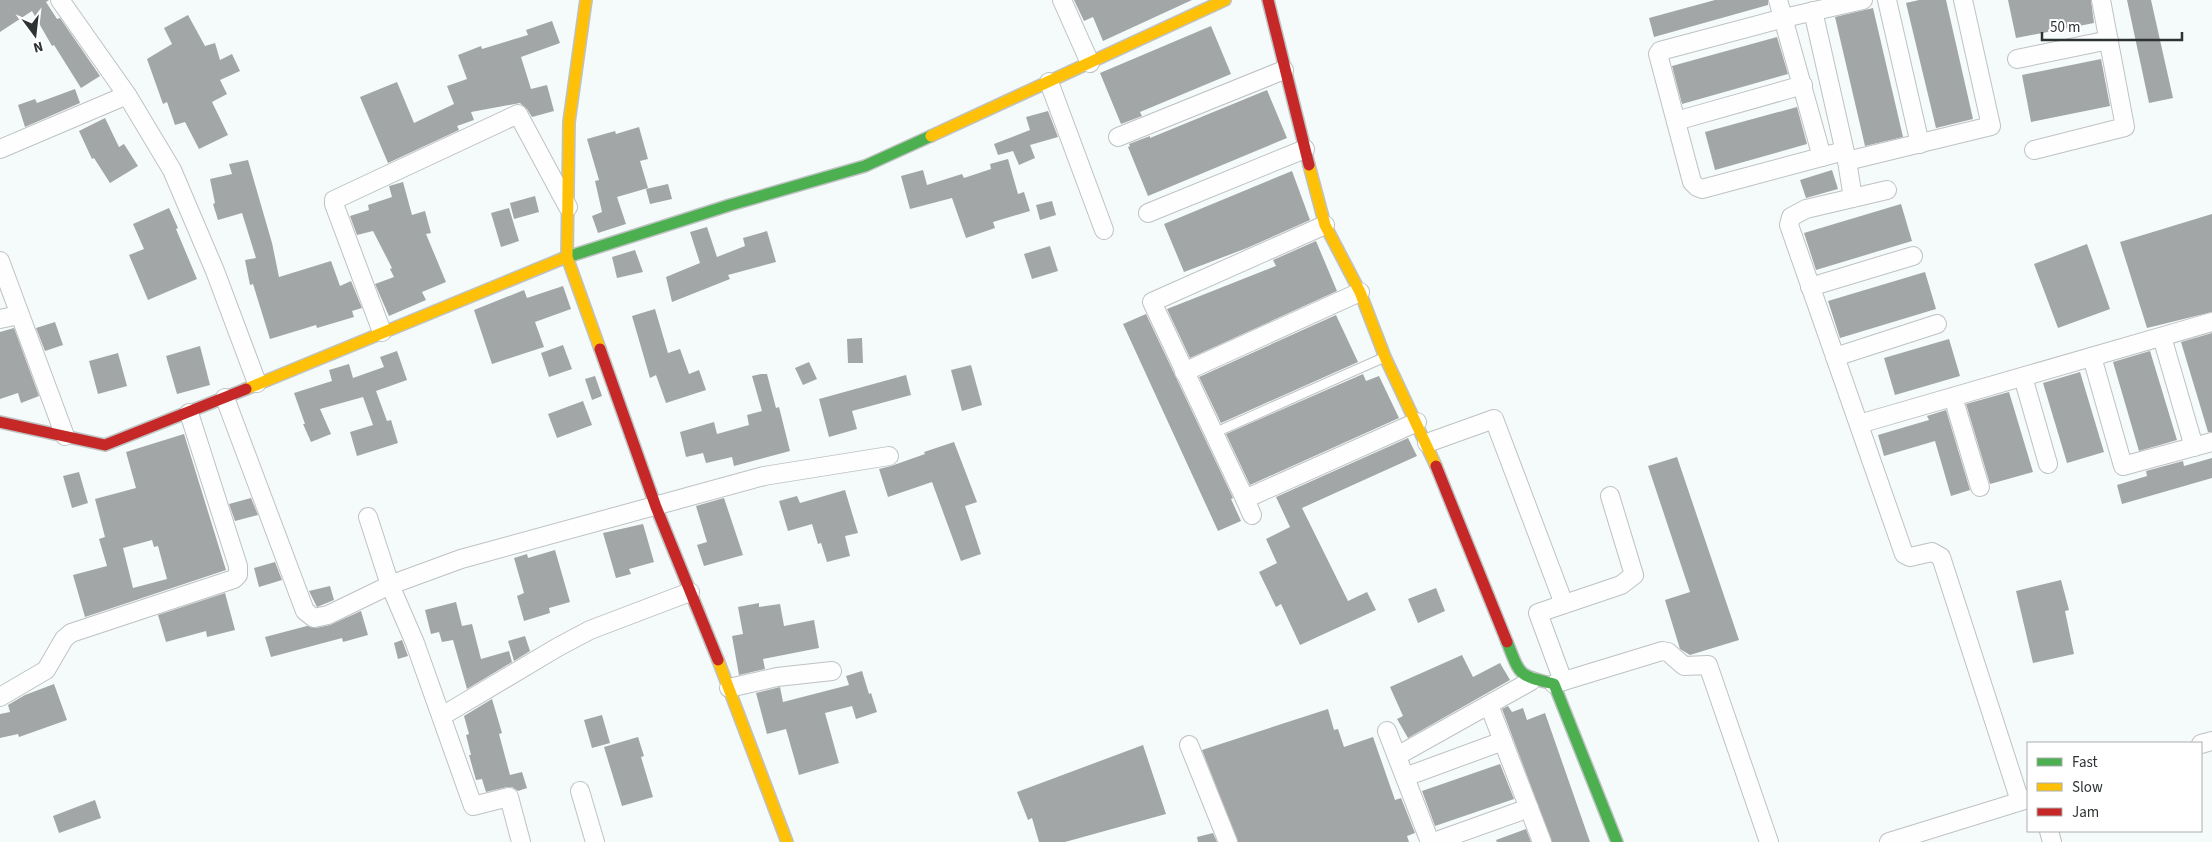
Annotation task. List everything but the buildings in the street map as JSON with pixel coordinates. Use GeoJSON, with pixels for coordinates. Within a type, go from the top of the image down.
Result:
{"type":"FeatureCollection","features":[{"type":"Feature","properties":{"kind":"street"},"geometry":{"type":"LineString","coordinates":[[60,0],[127,95],[172,170],[215,271],[257,383]]}},
{"type":"Feature","properties":{"kind":"street"},"geometry":{"type":"LineString","coordinates":[[586,0],[569,122],[567,256],[656,506],[729,688],[787,842]]}},
{"type":"Feature","properties":{"kind":"street"},"geometry":{"type":"LineString","coordinates":[[1062,0],[1090,63]]}},
{"type":"Feature","properties":{"kind":"street"},"geometry":{"type":"LineString","coordinates":[[0,422],[104,444],[189,413],[257,383],[567,256],[730,205],[865,166],[1225,0]]}},
{"type":"Feature","properties":{"kind":"street"},"geometry":{"type":"LineString","coordinates":[[1268,0],[1304,149],[1325,225],[1360,292],[1385,357],[1427,443],[1515,663],[1519,670],[1531,681]]}},
{"type":"Feature","properties":{"kind":"street"},"geometry":{"type":"LineString","coordinates":[[1778,0],[1822,157]]}},
{"type":"Feature","properties":{"kind":"street"},"geometry":{"type":"LineString","coordinates":[[1863,0],[1784,18],[1659,53],[1692,182],[1699,188],[1822,157],[1845,156],[1920,144],[1991,126],[1963,0]]}},
{"type":"Feature","properties":{"kind":"street"},"geometry":{"type":"LineString","coordinates":[[1887,0],[1920,144]]}},
{"type":"Feature","properties":{"kind":"street"},"geometry":{"type":"LineString","coordinates":[[2034,150],[2125,127],[2101,0]]}},
{"type":"Feature","properties":{"kind":"street"},"geometry":{"type":"LineString","coordinates":[[1813,11],[1853,198]]}},
{"type":"Feature","properties":{"kind":"street"},"geometry":{"type":"LineString","coordinates":[[2017,59],[2109,40]]}},
{"type":"Feature","properties":{"kind":"street"},"geometry":{"type":"LineString","coordinates":[[1118,137],[1284,70]]}},
{"type":"Feature","properties":{"kind":"street"},"geometry":{"type":"LineString","coordinates":[[1049,82],[1104,230]]}},
{"type":"Feature","properties":{"kind":"street"},"geometry":{"type":"LineString","coordinates":[[1676,120],[1803,85]]}},
{"type":"Feature","properties":{"kind":"street"},"geometry":{"type":"LineString","coordinates":[[0,149],[127,95]]}},
{"type":"Feature","properties":{"kind":"street"},"geometry":{"type":"LineString","coordinates":[[382,332],[334,200],[518,114],[568,207]]}},
{"type":"Feature","properties":{"kind":"street"},"geometry":{"type":"LineString","coordinates":[[1148,213],[1304,149]]}},
{"type":"Feature","properties":{"kind":"street"},"geometry":{"type":"LineString","coordinates":[[1887,190],[1806,209],[1791,217],[1789,225],[1904,554],[1910,557],[1932,552],[1941,557],[2024,800],[1889,842]]}},
{"type":"Feature","properties":{"kind":"street"},"geometry":{"type":"LineString","coordinates":[[1325,225],[1152,302],[1184,372],[1248,507],[1417,422]]}},
{"type":"Feature","properties":{"kind":"street"},"geometry":{"type":"LineString","coordinates":[[1810,288],[1913,256]]}},
{"type":"Feature","properties":{"kind":"street"},"geometry":{"type":"LineString","coordinates":[[0,261],[65,436]]}},
{"type":"Feature","properties":{"kind":"street"},"geometry":{"type":"LineString","coordinates":[[1184,372],[1360,292]]}},
{"type":"Feature","properties":{"kind":"street"},"geometry":{"type":"LineString","coordinates":[[0,319],[19,315]]}},
{"type":"Feature","properties":{"kind":"street"},"geometry":{"type":"LineString","coordinates":[[1859,424],[2212,322]]}},
{"type":"Feature","properties":{"kind":"street"},"geometry":{"type":"LineString","coordinates":[[1835,357],[1937,324]]}},
{"type":"Feature","properties":{"kind":"street"},"geometry":{"type":"LineString","coordinates":[[2162,337],[2194,446]]}},
{"type":"Feature","properties":{"kind":"street"},"geometry":{"type":"LineString","coordinates":[[2092,357],[2123,466],[2212,442]]}},
{"type":"Feature","properties":{"kind":"street"},"geometry":{"type":"LineString","coordinates":[[2022,377],[2048,464]]}},
{"type":"Feature","properties":{"kind":"street"},"geometry":{"type":"LineString","coordinates":[[1953,397],[1980,487]]}},
{"type":"Feature","properties":{"kind":"street"},"geometry":{"type":"LineString","coordinates":[[225,398],[305,611],[314,618],[328,615],[390,585],[461,559],[764,476],[889,456]]}},
{"type":"Feature","properties":{"kind":"street"},"geometry":{"type":"LineString","coordinates":[[0,697],[46,670],[64,639],[72,633],[234,579],[238,576],[238,566],[189,413]]}},
{"type":"Feature","properties":{"kind":"street"},"geometry":{"type":"LineString","coordinates":[[1427,443],[1494,419],[1564,604]]}},
{"type":"Feature","properties":{"kind":"street"},"geometry":{"type":"LineString","coordinates":[[1610,496],[1634,575],[1621,585],[1538,613],[1558,682],[1617,842]]}},
{"type":"Feature","properties":{"kind":"street"},"geometry":{"type":"LineString","coordinates":[[368,517],[390,585],[442,716],[473,806],[509,797],[521,842]]}},
{"type":"Feature","properties":{"kind":"street"},"geometry":{"type":"LineString","coordinates":[[442,716],[590,630],[690,592]]}},
{"type":"Feature","properties":{"kind":"street"},"geometry":{"type":"LineString","coordinates":[[1397,756],[1531,681],[1558,682],[1662,651],[1668,652],[1684,666],[1708,665],[1769,842]]}},
{"type":"Feature","properties":{"kind":"street"},"geometry":{"type":"LineString","coordinates":[[729,688],[776,677],[832,671]]}},
{"type":"Feature","properties":{"kind":"street"},"geometry":{"type":"LineString","coordinates":[[1489,705],[1542,842]]}},
{"type":"Feature","properties":{"kind":"street"},"geometry":{"type":"LineString","coordinates":[[1387,731],[1430,842]]}},
{"type":"Feature","properties":{"kind":"street"},"geometry":{"type":"LineString","coordinates":[[1405,777],[1503,741]]}},
{"type":"Feature","properties":{"kind":"street"},"geometry":{"type":"LineString","coordinates":[[1189,744],[1228,842]]}},
{"type":"Feature","properties":{"kind":"street"},"geometry":{"type":"LineString","coordinates":[[580,791],[595,842]]}},
{"type":"Feature","properties":{"kind":"street"},"geometry":{"type":"LineString","coordinates":[[1434,842],[1529,808]]}},
{"type":"Feature","properties":{"kind":"lane"},"geometry":{"type":"LineString","coordinates":[[1214,434],[1385,357]]}},
{"type":"Feature","properties":{"kind":"traffic: fast"},"geometry":{"type":"LineString","coordinates":[[564,258],[730,205],[865,166],[931,136]]}},
{"type":"Feature","properties":{"kind":"traffic: fast"},"geometry":{"type":"LineString","coordinates":[[1507,642],[1515,662],[1522,673],[1533,679],[1554,684],[1617,842]]}},
{"type":"Feature","properties":{"kind":"traffic: slow"},"geometry":{"type":"LineString","coordinates":[[586,0],[569,122],[567,257],[600,349]]}},
{"type":"Feature","properties":{"kind":"traffic: slow"},"geometry":{"type":"LineString","coordinates":[[931,136],[1225,0]]}},
{"type":"Feature","properties":{"kind":"traffic: slow"},"geometry":{"type":"LineString","coordinates":[[1309,165],[1325,225],[1360,292],[1385,357],[1436,466]]}},
{"type":"Feature","properties":{"kind":"traffic: slow"},"geometry":{"type":"LineString","coordinates":[[246,389],[564,258]]}},
{"type":"Feature","properties":{"kind":"traffic: slow"},"geometry":{"type":"LineString","coordinates":[[718,660],[787,842]]}},
{"type":"Feature","properties":{"kind":"traffic: jam"},"geometry":{"type":"LineString","coordinates":[[1268,0],[1309,165]]}},
{"type":"Feature","properties":{"kind":"traffic: jam"},"geometry":{"type":"LineString","coordinates":[[600,349],[656,507],[718,660]]}},
{"type":"Feature","properties":{"kind":"traffic: jam"},"geometry":{"type":"LineString","coordinates":[[0,422],[105,445],[246,389]]}},
{"type":"Feature","properties":{"kind":"traffic: jam"},"geometry":{"type":"LineString","coordinates":[[1436,466],[1507,642]]}}]}
